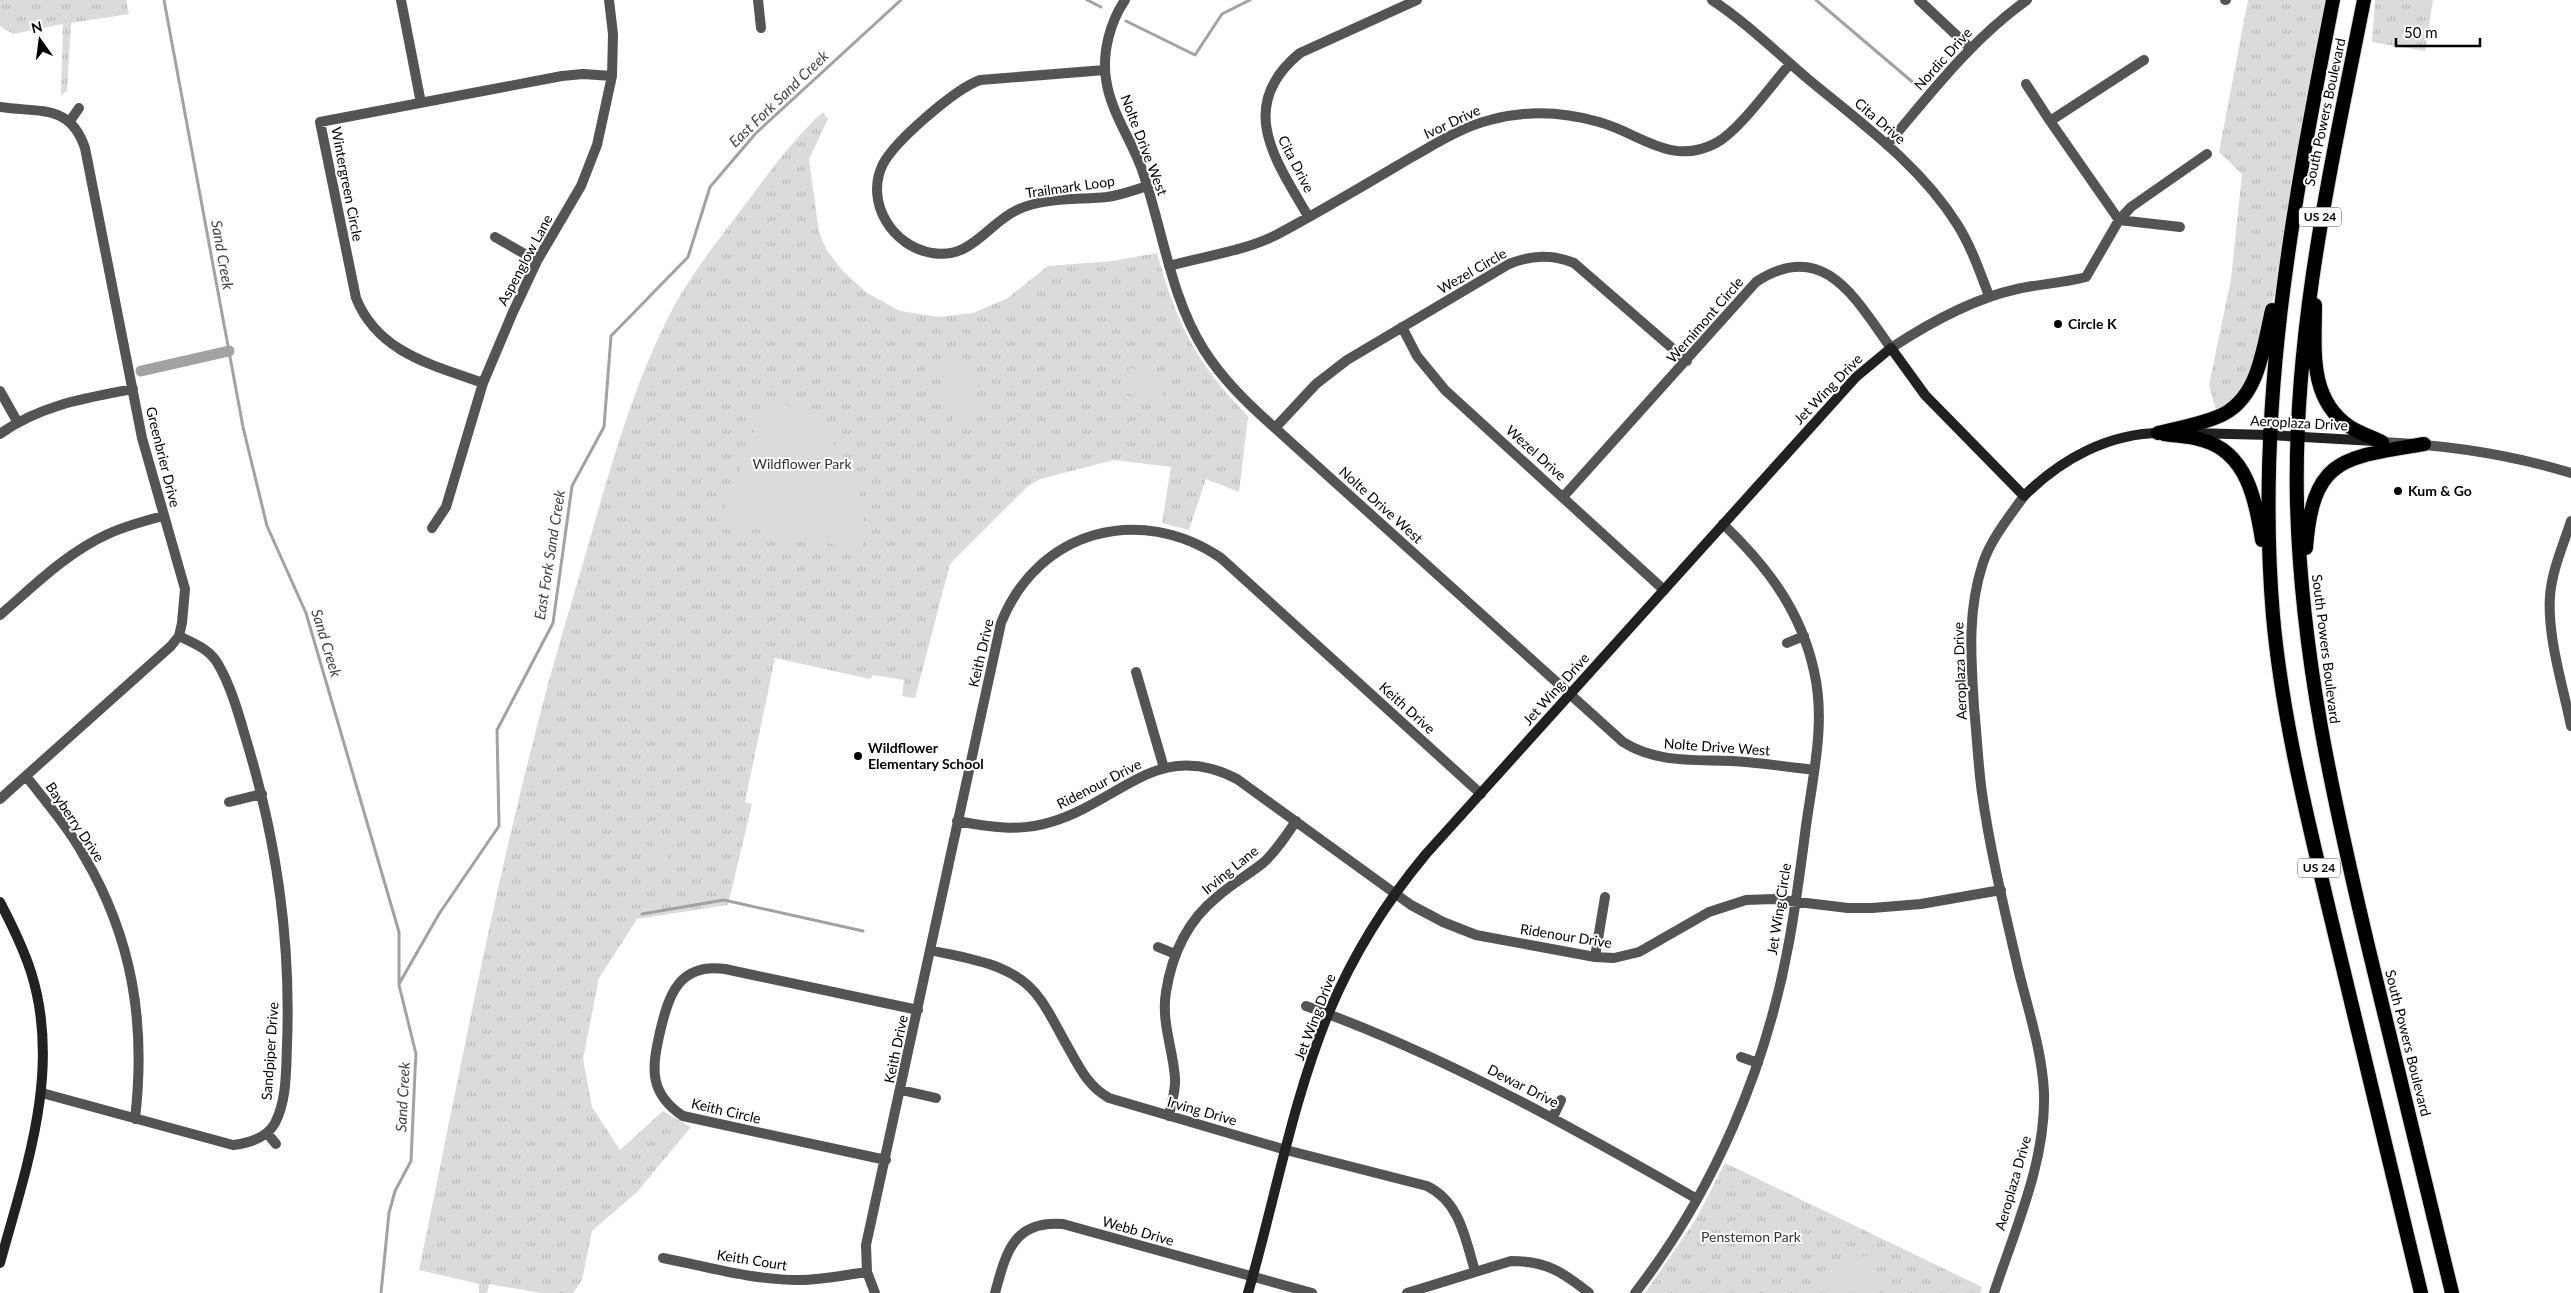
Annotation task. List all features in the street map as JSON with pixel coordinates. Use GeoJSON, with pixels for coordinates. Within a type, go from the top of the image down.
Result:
{"type":"FeatureCollection","features":[{"type":"Feature","properties":{"kind":"highway","name":"South Powers Boulevard"},"geometry":{"type":"LineString","coordinates":[[2334,0],[2290,231],[2277,328],[2269,435],[2268,509],[2273,614],[2280,668],[2305,808],[2421,1293]]}},
{"type":"Feature","properties":{"kind":"highway","name":"South Powers Boulevard"},"geometry":{"type":"LineString","coordinates":[[2364,0],[2320,219],[2305,324],[2298,437],[2297,500],[2304,624],[2330,784],[2452,1293]]}},
{"type":"Feature","properties":{"kind":"highway"},"geometry":{"type":"LineString","coordinates":[[2320,219],[2314,295],[2316,373],[2319,388],[2330,409],[2340,420],[2352,428],[2382,442]]}},
{"type":"Feature","properties":{"kind":"highway"},"geometry":{"type":"LineString","coordinates":[[2158,433],[2218,417],[2238,404],[2248,392],[2263,350],[2290,231]]}},
{"type":"Feature","properties":{"kind":"highway"},"geometry":{"type":"LineString","coordinates":[[2158,433],[2203,440],[2232,456],[2240,467],[2257,507],[2273,614]]}},
{"type":"Feature","properties":{"kind":"highway"},"geometry":{"type":"LineString","coordinates":[[2304,624],[2304,574],[2309,516],[2317,489],[2339,464],[2350,458],[2424,444]]}},
{"type":"Feature","properties":{"kind":"main road","name":"Wernimont Circle"},"geometry":{"type":"LineString","coordinates":[[1891,348],[1925,395],[2024,496]]}},
{"type":"Feature","properties":{"kind":"main road","name":"Jet Wing Drive"},"geometry":{"type":"LineString","coordinates":[[1248,1293],[1286,1150],[1314,1054],[1328,1014],[1348,970],[1396,892],[1426,854],[1836,396],[1869,365],[1891,348]]}},
{"type":"Feature","properties":{"kind":"main road","name":"Aeroplaza Drive"},"geometry":{"type":"LineString","coordinates":[[2024,496],[2042,478],[2081,453],[2130,436],[2158,433],[2269,435],[2382,442]]}},
{"type":"Feature","properties":{"kind":"main road"},"geometry":{"type":"LineString","coordinates":[[0,902],[21,945],[38,1003],[44,1052],[42,1093],[32,1145],[0,1263]]}},
{"type":"Feature","properties":{"kind":"street"},"geometry":{"type":"LineString","coordinates":[[401,0],[421,103]]}},
{"type":"Feature","properties":{"kind":"street","name":"Aspenglow Lane"},"geometry":{"type":"LineString","coordinates":[[432,528],[446,507],[484,382],[513,312],[538,261],[581,186],[590,165],[606,114],[612,76],[613,34],[609,0]]}},
{"type":"Feature","properties":{"kind":"street"},"geometry":{"type":"LineString","coordinates":[[758,0],[761,28]]}},
{"type":"Feature","properties":{"kind":"street","name":"Nolte Drive West"},"geometry":{"type":"LineString","coordinates":[[1126,0],[1109,36],[1105,70],[1109,92],[1147,186],[1183,310],[1207,355],[1244,400],[1623,742],[1647,754],[1682,760],[1746,762],[1814,770]]}},
{"type":"Feature","properties":{"kind":"street","name":"Cita Drive"},"geometry":{"type":"LineString","coordinates":[[1308,216],[1275,160],[1268,141],[1265,119],[1274,83],[1288,62],[1300,53],[1417,0]]}},
{"type":"Feature","properties":{"kind":"street","name":"Cita Drive"},"geometry":{"type":"LineString","coordinates":[[1712,0],[1744,22],[1790,64],[1887,145],[1928,185],[1958,225],[1977,264],[1989,296]]}},
{"type":"Feature","properties":{"kind":"street"},"geometry":{"type":"LineString","coordinates":[[1919,0],[1970,48]]}},
{"type":"Feature","properties":{"kind":"street","name":"Nordic Drive"},"geometry":{"type":"LineString","coordinates":[[1887,145],[1970,48],[1997,22],[2027,0]]}},
{"type":"Feature","properties":{"kind":"street"},"geometry":{"type":"LineString","coordinates":[[2050,121],[2144,60]]}},
{"type":"Feature","properties":{"kind":"street","name":"Ivor Drive"},"geometry":{"type":"LineString","coordinates":[[1169,266],[1258,243],[1456,132],[1491,119],[1528,114],[1558,114],[1585,118],[1619,128],[1663,150],[1684,152],[1706,147],[1727,135],[1790,64]]}},
{"type":"Feature","properties":{"kind":"street","name":"Trailmark Loop"},"geometry":{"type":"LineString","coordinates":[[1105,70],[980,80],[966,86],[905,137],[887,158],[882,166],[878,190],[883,215],[896,236],[914,248],[933,254],[952,253],[971,246],[1008,215],[1023,207],[1044,202],[1108,197],[1147,186]]}},
{"type":"Feature","properties":{"kind":"street","name":"Wintergreen Circle"},"geometry":{"type":"LineString","coordinates":[[484,382],[409,356],[386,341],[361,310],[353,282],[320,122],[562,76],[583,74],[612,76]]}},
{"type":"Feature","properties":{"kind":"street"},"geometry":{"type":"LineString","coordinates":[[2026,84],[2118,220],[2180,227]]}},
{"type":"Feature","properties":{"kind":"street"},"geometry":{"type":"LineString","coordinates":[[0,107],[49,112],[70,121],[80,108]]}},
{"type":"Feature","properties":{"kind":"street","name":"Greenbrier Drive"},"geometry":{"type":"LineString","coordinates":[[0,799],[159,658],[179,636],[185,610],[185,589],[148,466],[85,148],[81,135],[70,121]]}},
{"type":"Feature","properties":{"kind":"street"},"geometry":{"type":"LineString","coordinates":[[2118,220],[2130,207],[2207,154]]}},
{"type":"Feature","properties":{"kind":"street","name":"Jet Wing Drive"},"geometry":{"type":"LineString","coordinates":[[1891,348],[1930,324],[1989,296],[2086,277],[2118,220]]}},
{"type":"Feature","properties":{"kind":"street"},"geometry":{"type":"LineString","coordinates":[[495,237],[538,261]]}},
{"type":"Feature","properties":{"kind":"street","name":"Wezel Circle"},"geometry":{"type":"LineString","coordinates":[[1275,428],[1316,384],[1347,360],[1509,264],[1533,256],[1568,260],[1588,272],[1687,361]]}},
{"type":"Feature","properties":{"kind":"street","name":"Wernimont Circle"},"geometry":{"type":"LineString","coordinates":[[1563,497],[1756,282],[1768,274],[1793,267],[1817,269],[1846,286],[1891,348]]}},
{"type":"Feature","properties":{"kind":"street","name":"Wezel Drive"},"geometry":{"type":"LineString","coordinates":[[1402,327],[1417,356],[1435,380],[1664,590]]}},
{"type":"Feature","properties":{"kind":"street"},"geometry":{"type":"LineString","coordinates":[[0,434],[57,404],[133,389]]}},
{"type":"Feature","properties":{"kind":"street"},"geometry":{"type":"LineString","coordinates":[[0,391],[18,423]]}},
{"type":"Feature","properties":{"kind":"street","name":"Aeroplaza Drive"},"geometry":{"type":"LineString","coordinates":[[2382,442],[2424,444],[2502,455],[2571,473]]}},
{"type":"Feature","properties":{"kind":"street","name":"Aeroplaza Drive"},"geometry":{"type":"LineString","coordinates":[[1994,1293],[2032,1180],[2044,1114],[2039,1052],[2001,890],[1980,774],[1971,662],[1971,623],[1973,601],[1983,562],[1995,537],[2024,496]]}},
{"type":"Feature","properties":{"kind":"street"},"geometry":{"type":"LineString","coordinates":[[0,616],[54,568],[83,548],[121,528],[163,516]]}},
{"type":"Feature","properties":{"kind":"street"},"geometry":{"type":"LineString","coordinates":[[2571,521],[2554,570],[2550,597],[2552,630],[2571,726]]}},
{"type":"Feature","properties":{"kind":"street","name":"Jet Wing Circle"},"geometry":{"type":"LineString","coordinates":[[1635,1293],[1656,1264],[1697,1199],[1732,1129],[1758,1063],[1780,985],[1796,900],[1814,770],[1818,732],[1818,692],[1804,636],[1789,603],[1772,577],[1723,524]]}},
{"type":"Feature","properties":{"kind":"street","name":"Keith Drive"},"geometry":{"type":"LineString","coordinates":[[875,1293],[867,1272],[866,1245],[886,1160],[957,821],[1001,623],[1014,595],[1040,565],[1064,548],[1093,535],[1124,529],[1175,534],[1193,541],[1222,558],[1481,794]]}},
{"type":"Feature","properties":{"kind":"street","name":"Sandpiper Drive"},"geometry":{"type":"LineString","coordinates":[[179,636],[206,650],[218,664],[242,727],[262,794],[281,895],[288,986],[285,1084],[279,1113],[274,1124],[266,1133]]}},
{"type":"Feature","properties":{"kind":"street"},"geometry":{"type":"LineString","coordinates":[[1787,643],[1804,636]]}},
{"type":"Feature","properties":{"kind":"street","name":"Ridenour Drive"},"geometry":{"type":"LineString","coordinates":[[1136,672],[1164,768]]}},
{"type":"Feature","properties":{"kind":"street","name":"Ridenour Drive"},"geometry":{"type":"LineString","coordinates":[[957,821],[1010,828],[1050,823],[1164,768],[1184,764],[1222,771],[1237,779],[1427,914],[1467,932],[1595,957],[1614,958],[1639,952],[1709,912],[1734,902],[1759,899],[1796,900],[1848,908],[1872,908],[1921,904],[2001,890]]}},
{"type":"Feature","properties":{"kind":"street","name":"Bayberry Drive"},"geometry":{"type":"LineString","coordinates":[[26,776],[84,855],[103,892],[121,936],[133,986],[138,1029],[140,1071],[135,1119]]}},
{"type":"Feature","properties":{"kind":"street"},"geometry":{"type":"LineString","coordinates":[[229,802],[262,794]]}},
{"type":"Feature","properties":{"kind":"street","name":"Irving Lane"},"geometry":{"type":"LineString","coordinates":[[1169,1116],[1175,1081],[1165,1006],[1168,978],[1175,954],[1189,926],[1206,907],[1263,862],[1296,821]]}},
{"type":"Feature","properties":{"kind":"street"},"geometry":{"type":"LineString","coordinates":[[1595,957],[1605,897]]}},
{"type":"Feature","properties":{"kind":"street"},"geometry":{"type":"LineString","coordinates":[[1158,946],[1175,954]]}},
{"type":"Feature","properties":{"kind":"street","name":"Irving Drive"},"geometry":{"type":"LineString","coordinates":[[930,950],[990,963],[1013,974],[1039,998],[1085,1077],[1099,1092],[1120,1102],[1286,1150],[1427,1186],[1439,1192],[1454,1207],[1475,1271]]}},
{"type":"Feature","properties":{"kind":"street","name":"Keith Circle"},"geometry":{"type":"LineString","coordinates":[[886,1160],[683,1116],[666,1102],[660,1093],[655,1082],[654,1058],[667,1002],[672,991],[689,975],[702,970],[726,969],[918,1010]]}},
{"type":"Feature","properties":{"kind":"street","name":"Dewar Drive"},"geometry":{"type":"LineString","coordinates":[[1306,1006],[1476,1078],[1553,1117],[1697,1199]]}},
{"type":"Feature","properties":{"kind":"street"},"geometry":{"type":"LineString","coordinates":[[1741,1057],[1758,1063]]}},
{"type":"Feature","properties":{"kind":"street"},"geometry":{"type":"LineString","coordinates":[[901,1090],[936,1098]]}},
{"type":"Feature","properties":{"kind":"street"},"geometry":{"type":"LineString","coordinates":[[42,1093],[233,1145],[253,1141],[266,1133],[276,1144]]}},
{"type":"Feature","properties":{"kind":"street"},"geometry":{"type":"LineString","coordinates":[[1553,1117],[1561,1100]]}},
{"type":"Feature","properties":{"kind":"street","name":"Webb Drive"},"geometry":{"type":"LineString","coordinates":[[995,1293],[1005,1257],[1011,1245],[1029,1229],[1050,1223],[1064,1224],[1312,1293]]}},
{"type":"Feature","properties":{"kind":"street","name":"Keith Court"},"geometry":{"type":"LineString","coordinates":[[663,1258],[763,1278],[783,1280],[817,1279],[867,1272]]}},
{"type":"Feature","properties":{"kind":"street"},"geometry":{"type":"LineString","coordinates":[[1407,1293],[1511,1261],[1526,1261],[1556,1269],[1589,1293]]}},
{"type":"Feature","properties":{"kind":"green space"},"geometry":{"type":"Polygon","coordinates":[[[0,0],[126,0],[129,14],[71,23],[67,91],[61,95],[63,24],[13,34],[0,26],[0,0]]]}},
{"type":"Feature","properties":{"kind":"green space"},"geometry":{"type":"Polygon","coordinates":[[[2248,0],[2334,0],[2289,231],[2257,368],[2247,392],[2218,417],[2209,385],[2231,279],[2242,174],[2219,152],[2248,0]]]}},
{"type":"Feature","properties":{"kind":"green space"},"geometry":{"type":"Polygon","coordinates":[[[2375,0],[2433,0],[2425,51],[2372,42],[2375,0]]]}},
{"type":"Feature","properties":{"kind":"green space","name":"Wildflower Park"},"geometry":{"type":"Polygon","coordinates":[[[823,112],[828,119],[809,159],[819,232],[826,249],[842,270],[867,293],[900,311],[939,317],[973,313],[1008,298],[1048,266],[1112,261],[1157,253],[1172,301],[1190,342],[1215,378],[1248,416],[1239,492],[1206,479],[1189,530],[1162,523],[1171,467],[1114,460],[1040,479],[1028,486],[950,564],[915,698],[902,696],[904,680],[873,675],[870,679],[775,658],[745,802],[752,804],[728,905],[637,919],[599,978],[583,1059],[592,1107],[620,1150],[663,1111],[691,1127],[637,1192],[592,1231],[582,1280],[573,1293],[541,1293],[489,1284],[487,1293],[479,1293],[479,1284],[419,1270],[489,930],[528,761],[550,677],[618,443],[645,369],[678,299],[711,250],[774,167],[792,144],[823,112]]]}},
{"type":"Feature","properties":{"kind":"green space"},"geometry":{"type":"Polygon","coordinates":[[[964,358],[981,415],[954,423],[937,366],[964,358]]]}},
{"type":"Feature","properties":{"kind":"green space"},"geometry":{"type":"Polygon","coordinates":[[[1129,367],[1168,381],[1160,405],[1120,391],[1129,367]]]}},
{"type":"Feature","properties":{"kind":"green space"},"geometry":{"type":"Polygon","coordinates":[[[766,399],[788,406],[809,418],[827,435],[842,456],[854,479],[862,503],[864,527],[861,550],[726,523],[722,516],[766,399]]]}},
{"type":"Feature","properties":{"kind":"green space"},"geometry":{"type":"Polygon","coordinates":[[[655,833],[670,835],[667,866],[653,865],[655,833]]]}},
{"type":"Feature","properties":{"kind":"green space","name":"Penstemon Park"},"geometry":{"type":"Polygon","coordinates":[[[1725,1163],[1982,1287],[1980,1293],[1645,1293],[1696,1219],[1725,1163]]]}},
{"type":"Feature","properties":{"kind":"green space"},"geometry":{"type":"Polygon","coordinates":[[[1870,1254],[1883,1291],[1833,1293],[1824,1270],[1870,1254]]]}},
{"type":"Feature","properties":{"kind":"waterway","name":"Sand Creek"},"geometry":{"type":"LineString","coordinates":[[164,0],[243,427],[267,526],[306,613],[399,932],[399,985],[416,1054],[411,1161],[395,1191],[389,1213],[381,1293]]}},
{"type":"Feature","properties":{"kind":"waterway","name":"East Fork Sand Creek"},"geometry":{"type":"LineString","coordinates":[[399,984],[439,914],[499,826],[497,730],[553,623],[572,486],[604,427],[611,336],[688,257],[710,187],[756,133],[901,0]]}},
{"type":"Feature","properties":{"kind":"waterway"},"geometry":{"type":"LineString","coordinates":[[1087,0],[1101,7]]}},
{"type":"Feature","properties":{"kind":"waterway"},"geometry":{"type":"LineString","coordinates":[[1126,21],[1195,55],[1222,14],[1250,0]]}},
{"type":"Feature","properties":{"kind":"waterway"},"geometry":{"type":"LineString","coordinates":[[1816,0],[1916,85]]}},
{"type":"Feature","properties":{"kind":"waterway"},"geometry":{"type":"LineString","coordinates":[[141,371],[229,351]]}},
{"type":"Feature","properties":{"kind":"waterway"},"geometry":{"type":"LineString","coordinates":[[642,914],[724,900],[863,931]]}},
{"type":"Feature","properties":{"kind":"place","name":"Circle K"},"geometry":{"type":"Point","coordinates":[2058,324]}},
{"type":"Feature","properties":{"kind":"place","name":"Kum & Go"},"geometry":{"type":"Point","coordinates":[2398,491]}},
{"type":"Feature","properties":{"kind":"place","name":"Wildflower Elementary School"},"geometry":{"type":"Point","coordinates":[858,756]}}]}
